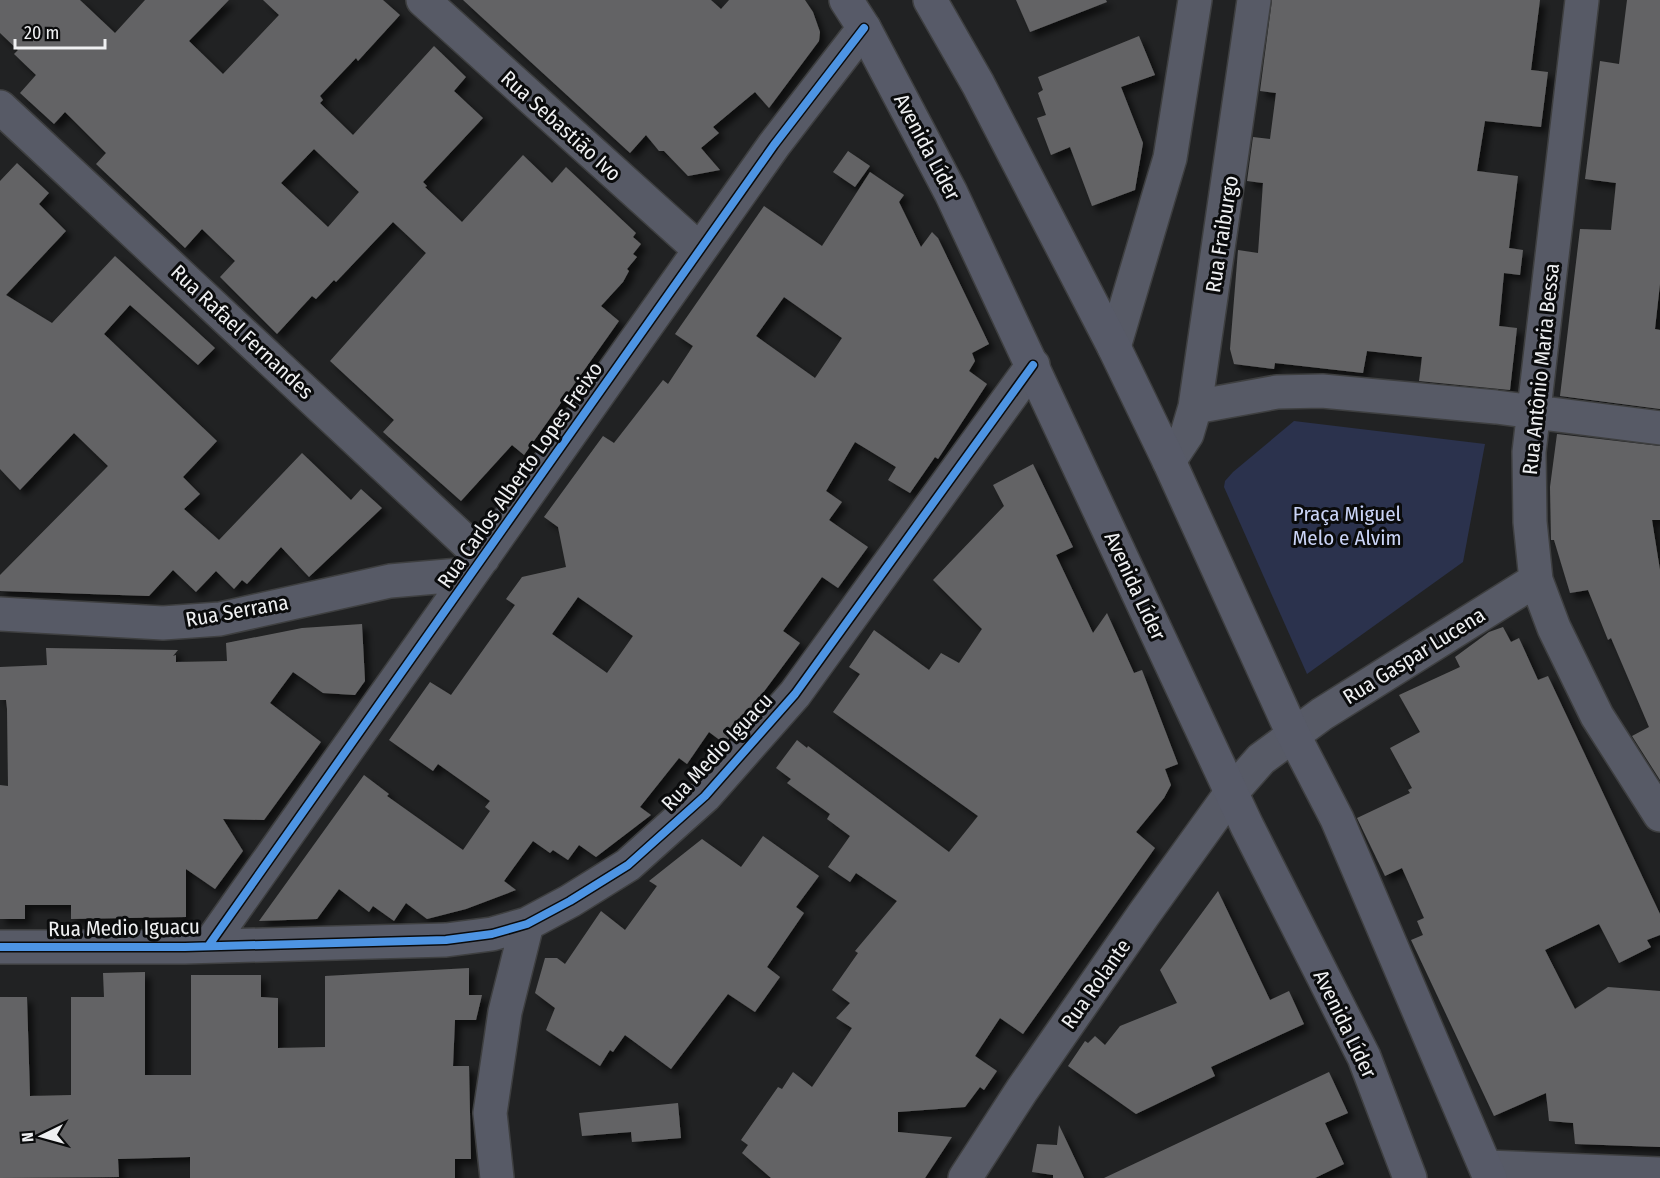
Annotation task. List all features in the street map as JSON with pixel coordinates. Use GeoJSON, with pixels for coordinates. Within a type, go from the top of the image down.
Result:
{"type":"FeatureCollection","features":[{"type":"Feature","properties":{"kind":"main road","name":"Avenida Líder"},"geometry":{"type":"LineString","coordinates":[[846,0],[864,28],[951,193],[1231,793],[1364,1057],[1410,1178]]}},
{"type":"Feature","properties":{"kind":"main road"},"geometry":{"type":"LineString","coordinates":[[930,0],[978,84],[1114,347],[1169,462],[1293,734],[1341,829],[1489,1173]]}},
{"type":"Feature","properties":{"kind":"street","name":"Rua Sebastião Ivo"},"geometry":{"type":"LineString","coordinates":[[423,0],[700,250]]}},
{"type":"Feature","properties":{"kind":"street"},"geometry":{"type":"LineString","coordinates":[[1114,347],[1170,158],[1195,0]]}},
{"type":"Feature","properties":{"kind":"street","name":"Rua Fraiburgo"},"geometry":{"type":"LineString","coordinates":[[1169,462],[1187,434],[1196,407],[1254,0]]}},
{"type":"Feature","properties":{"kind":"street","name":"Rua Antônio Maria Bessa"},"geometry":{"type":"LineString","coordinates":[[1582,0],[1530,452],[1530,498],[1536,580],[1554,628],[1597,716],[1660,815]]}},
{"type":"Feature","properties":{"kind":"street","name":"Rua Carlos Alberto Lopes Freixo"},"geometry":{"type":"LineString","coordinates":[[209,945],[774,146],[864,28]]}},
{"type":"Feature","properties":{"kind":"street","name":"Rua Rafael Fernandes"},"geometry":{"type":"LineString","coordinates":[[0,107],[477,566]]}},
{"type":"Feature","properties":{"kind":"street","name":"Rua Medio Iguacu"},"geometry":{"type":"LineString","coordinates":[[0,947],[446,940],[492,934],[527,924],[628,865],[705,796],[795,694],[1033,365]]}},
{"type":"Feature","properties":{"kind":"street"},"geometry":{"type":"LineString","coordinates":[[1196,407],[1277,392],[1322,391],[1534,412],[1660,428]]}},
{"type":"Feature","properties":{"kind":"street","name":"Rua Serrana"},"geometry":{"type":"LineString","coordinates":[[0,614],[163,624],[220,619],[390,581],[477,566]]}},
{"type":"Feature","properties":{"kind":"street","name":"Rua Gaspar Lucena"},"geometry":{"type":"LineString","coordinates":[[1231,793],[1261,759],[1293,734],[1536,580]]}},
{"type":"Feature","properties":{"kind":"street","name":"Rua Rolante"},"geometry":{"type":"LineString","coordinates":[[971,1175],[1035,1070],[1231,793]]}},
{"type":"Feature","properties":{"kind":"street"},"geometry":{"type":"LineString","coordinates":[[497,1178],[490,1113],[505,1012],[527,924]]}},
{"type":"Feature","properties":{"kind":"street"},"geometry":{"type":"LineString","coordinates":[[1489,1173],[1660,1174]]}},
{"type":"Feature","properties":{"kind":"green space","name":"Praça Miguel Melo e Alvim"},"geometry":{"type":"Polygon","coordinates":[[[1294,421],[1485,444],[1463,562],[1307,674],[1224,487],[1225,481],[1233,472],[1294,421]]]}},
{"type":"Feature","properties":{"kind":"building"},"geometry":{"type":"Polygon","coordinates":[[[0,0],[80,0],[115,33],[145,0],[229,0],[189,41],[223,74],[279,15],[263,0],[383,0],[400,15],[358,61],[356,58],[320,96],[323,100],[320,103],[353,135],[434,46],[466,77],[454,91],[483,118],[423,182],[427,186],[425,187],[462,222],[523,155],[552,183],[566,167],[636,233],[633,237],[641,244],[633,254],[637,257],[627,269],[629,271],[623,282],[601,306],[619,321],[524,455],[512,445],[461,501],[383,432],[394,420],[330,361],[426,253],[393,222],[336,282],[334,280],[316,299],[312,296],[277,334],[220,277],[235,261],[202,229],[185,248],[96,164],[106,153],[65,112],[54,124],[20,93],[36,75],[14,54],[18,50],[0,33],[0,0]],[[314,149],[281,183],[328,227],[359,192],[314,149]]]}},
{"type":"Feature","properties":{"kind":"building"},"geometry":{"type":"Polygon","coordinates":[[[463,0],[711,0],[721,9],[729,0],[805,0],[813,12],[820,32],[819,41],[769,108],[755,92],[713,127],[719,133],[701,148],[720,170],[688,176],[664,151],[659,151],[646,135],[630,153],[463,0]]]}},
{"type":"Feature","properties":{"kind":"building"},"geometry":{"type":"Polygon","coordinates":[[[1016,0],[1106,0],[1107,2],[1030,32],[1016,0]]]}},
{"type":"Feature","properties":{"kind":"building"},"geometry":{"type":"Polygon","coordinates":[[[1272,0],[1540,0],[1531,70],[1548,72],[1541,127],[1485,121],[1477,171],[1518,176],[1509,248],[1523,250],[1520,275],[1504,273],[1499,326],[1517,328],[1510,390],[1419,381],[1422,357],[1367,351],[1363,373],[1275,363],[1274,369],[1234,364],[1230,349],[1238,250],[1258,253],[1263,183],[1247,181],[1253,137],[1270,139],[1276,93],[1260,91],[1272,0]]]}},
{"type":"Feature","properties":{"kind":"building"},"geometry":{"type":"Polygon","coordinates":[[[1627,0],[1660,0],[1660,284],[1655,329],[1660,330],[1660,409],[1560,396],[1580,229],[1611,230],[1616,183],[1585,179],[1600,61],[1619,64],[1627,0]]]}},
{"type":"Feature","properties":{"kind":"building"},"geometry":{"type":"Polygon","coordinates":[[[1139,36],[1155,75],[1121,87],[1143,143],[1135,190],[1092,206],[1070,147],[1051,155],[1037,118],[1046,115],[1038,93],[1043,90],[1038,77],[1139,36]]]}},
{"type":"Feature","properties":{"kind":"building"},"geometry":{"type":"Polygon","coordinates":[[[848,151],[870,166],[855,187],[833,172],[848,151]]]}},
{"type":"Feature","properties":{"kind":"building"},"geometry":{"type":"Polygon","coordinates":[[[17,163],[49,193],[39,204],[66,231],[6,295],[52,323],[115,256],[215,348],[198,365],[130,305],[104,334],[217,441],[183,477],[200,494],[184,509],[219,540],[302,453],[351,500],[361,489],[382,508],[309,577],[281,547],[247,584],[242,580],[234,589],[216,571],[196,592],[173,570],[149,596],[0,591],[0,575],[108,466],[74,433],[20,490],[0,469],[0,181],[17,163]]]}},
{"type":"Feature","properties":{"kind":"building"},"geometry":{"type":"Polygon","coordinates":[[[870,172],[904,195],[899,202],[921,247],[932,232],[938,238],[989,344],[972,353],[975,361],[969,371],[987,384],[938,459],[935,457],[910,493],[888,480],[896,467],[855,442],[826,491],[842,502],[829,520],[868,547],[838,588],[822,577],[783,631],[800,643],[725,744],[709,732],[687,764],[679,758],[640,807],[651,815],[596,857],[579,845],[568,860],[553,850],[550,853],[533,841],[504,881],[516,890],[466,909],[427,919],[406,903],[394,921],[373,906],[369,912],[339,889],[317,919],[259,921],[364,775],[389,794],[387,796],[463,850],[490,811],[485,807],[490,801],[438,764],[433,771],[389,740],[430,682],[451,695],[515,605],[506,599],[522,577],[566,567],[558,527],[544,517],[603,436],[614,443],[663,380],[668,384],[693,346],[675,334],[764,206],[822,246],[870,172]],[[784,297],[756,336],[815,378],[842,338],[784,297]],[[578,597],[552,634],[607,673],[633,636],[578,597]]]}},
{"type":"Feature","properties":{"kind":"building"},"geometry":{"type":"Polygon","coordinates":[[[1557,434],[1660,446],[1660,520],[1652,520],[1660,570],[1660,780],[1632,736],[1649,727],[1611,638],[1608,640],[1588,590],[1570,593],[1554,540],[1551,540],[1550,487],[1557,434]]]}},
{"type":"Feature","properties":{"kind":"building"},"geometry":{"type":"Polygon","coordinates":[[[1033,464],[1073,547],[1056,555],[1093,633],[1107,613],[1134,673],[1142,670],[1178,764],[1165,769],[1171,785],[1164,798],[1136,832],[1155,848],[1023,1034],[1000,1018],[975,1056],[997,1071],[984,1090],[980,1087],[965,1107],[898,1112],[898,1132],[952,1137],[925,1178],[771,1178],[742,1153],[748,1145],[741,1140],[778,1087],[782,1089],[793,1072],[812,1087],[852,1028],[836,1018],[850,1003],[832,990],[858,953],[855,951],[897,901],[856,873],[850,882],[828,867],[850,836],[827,819],[830,814],[787,783],[791,779],[776,768],[797,740],[949,852],[978,816],[833,712],[860,674],[849,667],[874,630],[929,670],[941,653],[959,663],[982,629],[933,580],[1004,506],[993,485],[1033,464]]]}},
{"type":"Feature","properties":{"kind":"building"},"geometry":{"type":"Polygon","coordinates":[[[362,624],[365,681],[355,695],[323,693],[293,672],[270,703],[321,742],[264,820],[223,819],[243,851],[215,889],[186,869],[186,917],[71,919],[71,905],[25,905],[25,919],[0,919],[0,785],[8,786],[7,709],[6,700],[0,700],[0,667],[47,665],[46,648],[178,650],[173,656],[176,655],[176,662],[227,661],[226,643],[302,628],[362,624]]]}},
{"type":"Feature","properties":{"kind":"building"},"geometry":{"type":"Polygon","coordinates":[[[1503,627],[1511,642],[1519,638],[1538,680],[1548,676],[1660,914],[1660,935],[1647,940],[1651,947],[1619,963],[1599,924],[1545,950],[1575,1009],[1608,987],[1660,991],[1660,1147],[1575,1144],[1573,1123],[1549,1121],[1546,1093],[1494,1116],[1411,940],[1423,935],[1417,921],[1424,918],[1402,868],[1385,876],[1357,818],[1410,793],[1408,790],[1412,788],[1390,748],[1420,732],[1399,695],[1460,667],[1455,657],[1489,632],[1503,627]]]}},
{"type":"Feature","properties":{"kind":"building"},"geometry":{"type":"Polygon","coordinates":[[[763,836],[819,876],[796,907],[804,913],[767,967],[780,977],[755,1012],[728,994],[671,1069],[625,1035],[613,1052],[610,1050],[600,1066],[546,1030],[555,1008],[535,993],[545,958],[557,958],[565,964],[601,911],[625,930],[657,886],[649,881],[702,839],[741,867],[763,836]]]}},
{"type":"Feature","properties":{"kind":"building"},"geometry":{"type":"Polygon","coordinates":[[[1218,891],[1270,1000],[1289,991],[1304,1024],[1211,1067],[1215,1076],[1136,1114],[1068,1066],[1085,1041],[1088,1043],[1095,1036],[1105,1045],[1120,1026],[1177,1003],[1160,970],[1218,891]]]}},
{"type":"Feature","properties":{"kind":"building"},"geometry":{"type":"Polygon","coordinates":[[[469,968],[469,995],[482,995],[476,1020],[455,1020],[453,1066],[469,1066],[471,1159],[455,1159],[455,1178],[190,1178],[190,1157],[118,1159],[119,1177],[0,1178],[0,997],[27,997],[30,1096],[71,1095],[71,997],[104,997],[103,973],[145,972],[145,1075],[191,1075],[191,975],[261,975],[261,997],[278,998],[278,1048],[325,1047],[325,976],[469,968]]]}},
{"type":"Feature","properties":{"kind":"building"},"geometry":{"type":"Polygon","coordinates":[[[1329,1072],[1348,1113],[1325,1123],[1344,1164],[1315,1178],[1104,1178],[1329,1072]]]}},
{"type":"Feature","properties":{"kind":"building"},"geometry":{"type":"Polygon","coordinates":[[[678,1103],[681,1138],[632,1142],[631,1132],[582,1136],[579,1113],[678,1103]]]}},
{"type":"Feature","properties":{"kind":"building"},"geometry":{"type":"Polygon","coordinates":[[[1059,1125],[1084,1178],[1053,1178],[1053,1175],[1032,1172],[1037,1144],[1057,1145],[1059,1125]]]}},
{"type":"Feature","properties":{"kind":"cycle path"},"geometry":{"type":"LineString","coordinates":[[209,945],[774,145],[864,28]]}},
{"type":"Feature","properties":{"kind":"cycle path"},"geometry":{"type":"LineString","coordinates":[[0,947],[185,947],[446,940],[492,934],[527,924],[570,901],[628,865],[705,796],[795,694],[1033,365]]}}]}
